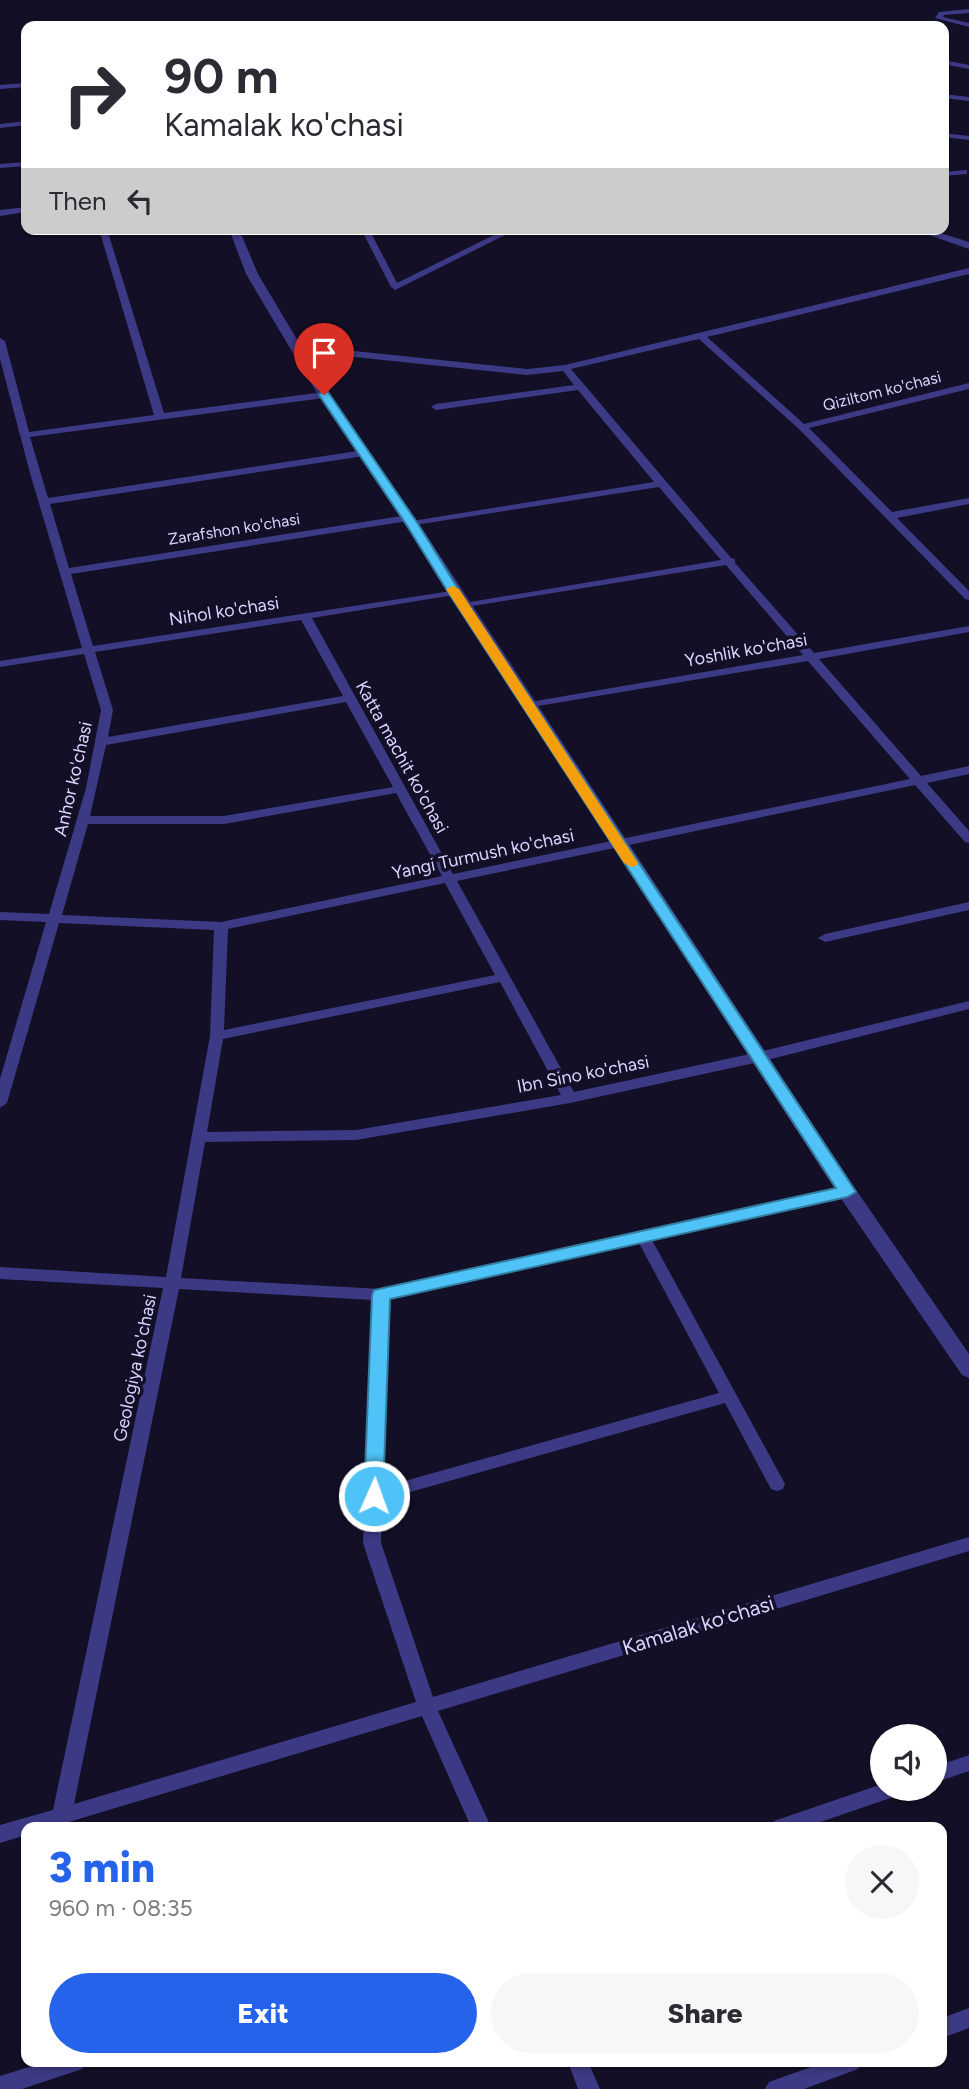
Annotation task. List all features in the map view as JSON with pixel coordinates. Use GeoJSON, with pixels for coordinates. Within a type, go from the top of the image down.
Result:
{"type":"FeatureCollection","features":[{"type":"Feature","properties":{"kind":"street"},"geometry":{"type":"LineString","coordinates":[[969,11],[941,13],[939,18],[969,25]]}},
{"type":"Feature","properties":{"kind":"street"},"geometry":{"type":"LineString","coordinates":[[949,63],[969,66]]}},
{"type":"Feature","properties":{"kind":"street"},"geometry":{"type":"LineString","coordinates":[[0,87],[21,85]]}},
{"type":"Feature","properties":{"kind":"street"},"geometry":{"type":"LineString","coordinates":[[949,97],[969,99]]}},
{"type":"Feature","properties":{"kind":"street"},"geometry":{"type":"LineString","coordinates":[[0,125],[21,123]]}},
{"type":"Feature","properties":{"kind":"street"},"geometry":{"type":"LineString","coordinates":[[949,136],[969,138]]}},
{"type":"Feature","properties":{"kind":"street"},"geometry":{"type":"LineString","coordinates":[[0,166],[21,164]]}},
{"type":"Feature","properties":{"kind":"street"},"geometry":{"type":"LineString","coordinates":[[949,173],[964,172]]}},
{"type":"Feature","properties":{"kind":"street"},"geometry":{"type":"LineString","coordinates":[[0,212],[21,210]]}},
{"type":"Feature","properties":{"kind":"street"},"geometry":{"type":"LineString","coordinates":[[105,235],[160,417]]}},
{"type":"Feature","properties":{"kind":"street"},"geometry":{"type":"LineString","coordinates":[[236,235],[252,274],[324,395],[410,521],[847,1192],[969,1370]]}},
{"type":"Feature","properties":{"kind":"street"},"geometry":{"type":"LineString","coordinates":[[368,235],[395,287],[501,235]]}},
{"type":"Feature","properties":{"kind":"street"},"geometry":{"type":"LineString","coordinates":[[935,235],[969,246]]}},
{"type":"Feature","properties":{"kind":"street"},"geometry":{"type":"LineString","coordinates":[[301,357],[345,353],[527,372],[565,368],[969,271]]}},
{"type":"Feature","properties":{"kind":"street"},"geometry":{"type":"LineString","coordinates":[[700,335],[802,427],[969,597]]}},
{"type":"Feature","properties":{"kind":"street","name":"Anhor ko'chasi"},"geometry":{"type":"LineString","coordinates":[[0,341],[44,502],[107,710],[83,821],[0,1103]]}},
{"type":"Feature","properties":{"kind":"street"},"geometry":{"type":"LineString","coordinates":[[565,368],[661,484],[731,561],[809,656],[969,839]]}},
{"type":"Feature","properties":{"kind":"street","name":"Qiziltom ko'chasi"},"geometry":{"type":"LineString","coordinates":[[802,427],[969,386]]}},
{"type":"Feature","properties":{"kind":"street"},"geometry":{"type":"LineString","coordinates":[[436,407],[580,387]]}},
{"type":"Feature","properties":{"kind":"street"},"geometry":{"type":"LineString","coordinates":[[25,435],[324,395]]}},
{"type":"Feature","properties":{"kind":"street"},"geometry":{"type":"LineString","coordinates":[[44,502],[364,453]]}},
{"type":"Feature","properties":{"kind":"street","name":"Zarafshon ko'chasi"},"geometry":{"type":"LineString","coordinates":[[65,572],[661,484]]}},
{"type":"Feature","properties":{"kind":"street"},"geometry":{"type":"LineString","coordinates":[[889,516],[969,500]]}},
{"type":"Feature","properties":{"kind":"street"},"geometry":{"type":"LineString","coordinates":[[464,606],[731,561]]}},
{"type":"Feature","properties":{"kind":"street","name":"Nihol ko'chasi"},"geometry":{"type":"LineString","coordinates":[[0,664],[454,592]]}},
{"type":"Feature","properties":{"kind":"street","name":"Katta machit ko'chasi"},"geometry":{"type":"LineString","coordinates":[[305,615],[569,1098]]}},
{"type":"Feature","properties":{"kind":"street","name":"Yoshlik ko'chasi"},"geometry":{"type":"LineString","coordinates":[[530,706],[969,629]]}},
{"type":"Feature","properties":{"kind":"street"},"geometry":{"type":"LineString","coordinates":[[101,742],[350,698]]}},
{"type":"Feature","properties":{"kind":"street","name":"Yangi Turmush ko'chasi"},"geometry":{"type":"LineString","coordinates":[[0,916],[221,926],[969,770]]}},
{"type":"Feature","properties":{"kind":"street"},"geometry":{"type":"LineString","coordinates":[[83,821],[225,820],[400,789]]}},
{"type":"Feature","properties":{"kind":"street"},"geometry":{"type":"LineString","coordinates":[[825,938],[969,905]]}},
{"type":"Feature","properties":{"kind":"street","name":"Geologiya ko'chasi"},"geometry":{"type":"LineString","coordinates":[[62,1814],[172,1284],[199,1137],[217,1036],[221,926]]}},
{"type":"Feature","properties":{"kind":"street"},"geometry":{"type":"LineString","coordinates":[[217,1036],[503,977]]}},
{"type":"Feature","properties":{"kind":"street","name":"Ibn Sino ko'chasi"},"geometry":{"type":"LineString","coordinates":[[199,1137],[356,1135],[569,1098],[966,1010]]}},
{"type":"Feature","properties":{"kind":"street"},"geometry":{"type":"LineString","coordinates":[[0,1273],[381,1295],[847,1192]]}},
{"type":"Feature","properties":{"kind":"street"},"geometry":{"type":"LineString","coordinates":[[643,1237],[777,1484]]}},
{"type":"Feature","properties":{"kind":"street"},"geometry":{"type":"LineString","coordinates":[[381,1295],[372,1543],[427,1706],[479,1822]]}},
{"type":"Feature","properties":{"kind":"street"},"geometry":{"type":"LineString","coordinates":[[374,1496],[729,1395]]}},
{"type":"Feature","properties":{"kind":"street","name":"Kamalak ko'chasi"},"geometry":{"type":"LineString","coordinates":[[37,1822],[969,1544]]}},
{"type":"Feature","properties":{"kind":"street"},"geometry":{"type":"LineString","coordinates":[[947,1771],[969,1763]]}},
{"type":"Feature","properties":{"kind":"street"},"geometry":{"type":"LineString","coordinates":[[796,1822],[870,1797]]}},
{"type":"Feature","properties":{"kind":"street","name":"Kamalak ko'chasi"},"geometry":{"type":"LineString","coordinates":[[0,1834],[21,1827]]}},
{"type":"Feature","properties":{"kind":"street"},"geometry":{"type":"LineString","coordinates":[[947,2026],[969,2018]]}},
{"type":"Feature","properties":{"kind":"street"},"geometry":{"type":"LineString","coordinates":[[0,2086],[59,2067]]}},
{"type":"Feature","properties":{"kind":"street"},"geometry":{"type":"LineString","coordinates":[[581,2067],[589,2089]]}},
{"type":"Feature","properties":{"kind":"street"},"geometry":{"type":"LineString","coordinates":[[776,2089],[837,2067]]}},
{"type":"Feature","properties":{"kind":"slow traffic"},"geometry":{"type":"LineString","coordinates":[[453,589],[631,863]]}},
{"type":"Feature","properties":{"kind":"route"},"geometry":{"type":"LineString","coordinates":[[324,395],[412,524],[847,1192],[381,1295],[374,1496]]}}]}
